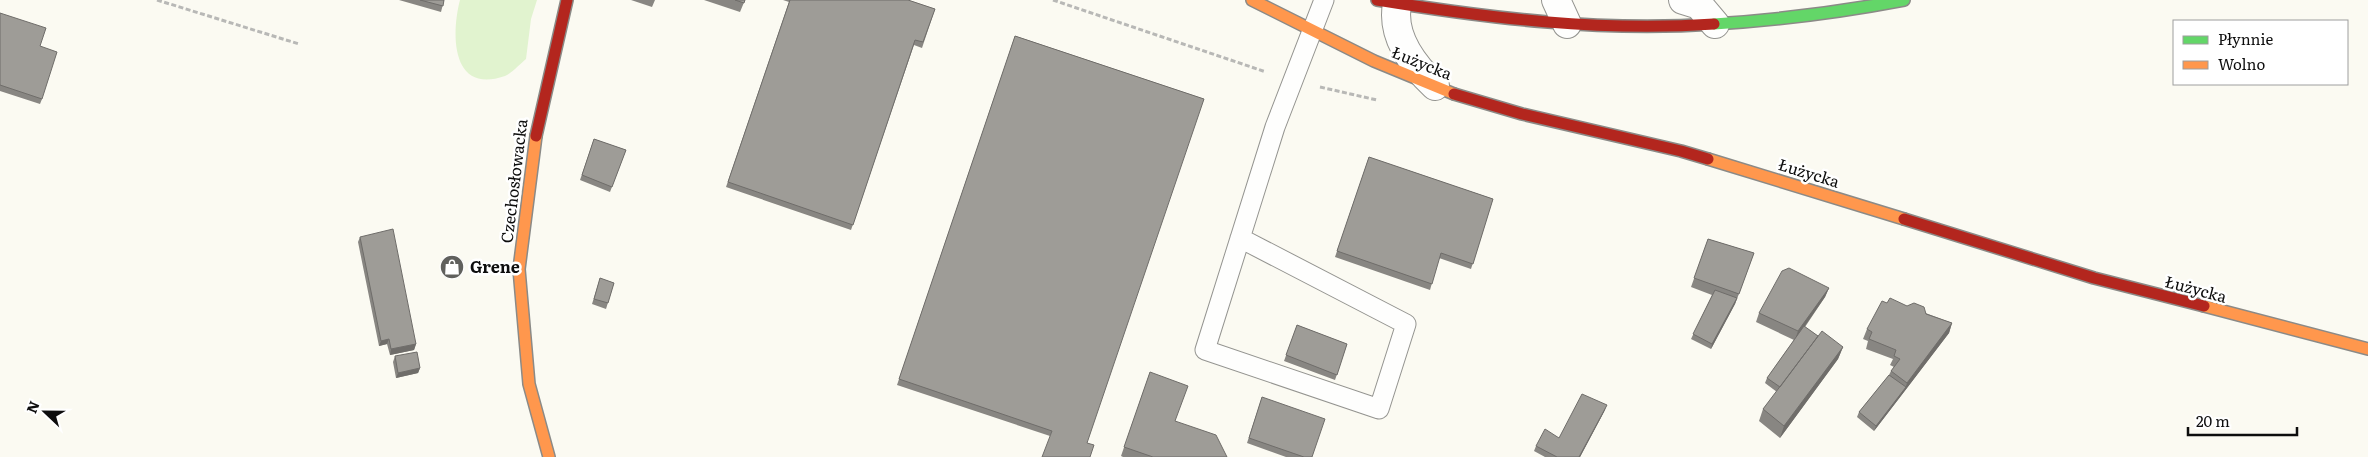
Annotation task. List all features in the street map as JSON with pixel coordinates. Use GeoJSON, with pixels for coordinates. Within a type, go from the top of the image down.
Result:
{"type":"FeatureCollection","features":[{"type":"Feature","properties":{"kind":"street","name":"Czechosłowacka"},"geometry":{"type":"LineString","coordinates":[[549,457],[529,384],[519,269],[538,120],[567,0]]}},
{"type":"Feature","properties":{"kind":"street","name":"Łużycka"},"geometry":{"type":"LineString","coordinates":[[1252,0],[1374,61],[1464,98],[1522,114],[1681,151],[2094,278],[2368,349]]}},
{"type":"Feature","properties":{"kind":"street"},"geometry":{"type":"LineString","coordinates":[[1684,0],[1699,6],[1715,24]]}},
{"type":"Feature","properties":{"kind":"street"},"geometry":{"type":"LineString","coordinates":[[1435,86],[1415,66],[1404,47],[1391,1],[1490,17],[1561,12],[1636,26],[1715,24],[1814,15],[1904,0]]}},
{"type":"Feature","properties":{"kind":"lane"},"geometry":{"type":"LineString","coordinates":[[1240,238],[1406,324],[1379,409],[1205,350],[1240,238],[1275,127],[1314,31],[1324,0]]}},
{"type":"Feature","properties":{"kind":"path"},"geometry":{"type":"LineString","coordinates":[[157,0],[299,44]]}},
{"type":"Feature","properties":{"kind":"path"},"geometry":{"type":"LineString","coordinates":[[1053,0],[1294,81]]}},
{"type":"Feature","properties":{"kind":"green space"},"geometry":{"type":"Polygon","coordinates":[[[460,0],[537,0],[531,19],[526,59],[508,75],[487,80],[474,77],[465,69],[459,58],[456,44],[457,14],[460,0]]]}},
{"type":"Feature","properties":{"kind":"building"},"geometry":{"type":"Polygon","coordinates":[[[420,0],[444,0],[443,6],[420,0]]]}},
{"type":"Feature","properties":{"kind":"building"},"geometry":{"type":"Polygon","coordinates":[[[790,0],[908,0],[935,9],[923,42],[915,40],[853,225],[728,182],[790,0]]]}},
{"type":"Feature","properties":{"kind":"building"},"geometry":{"type":"Polygon","coordinates":[[[0,13],[46,28],[40,46],[57,52],[42,99],[0,85],[0,13]]]}},
{"type":"Feature","properties":{"kind":"building"},"geometry":{"type":"Polygon","coordinates":[[[1015,36],[1204,99],[1087,443],[1094,445],[1090,457],[1042,457],[1052,431],[899,379],[1015,36]]]}},
{"type":"Feature","properties":{"kind":"building"},"geometry":{"type":"Polygon","coordinates":[[[594,139],[626,150],[612,187],[582,175],[594,139]]]}},
{"type":"Feature","properties":{"kind":"building"},"geometry":{"type":"Polygon","coordinates":[[[1369,157],[1493,199],[1473,264],[1441,253],[1432,284],[1337,251],[1369,157]]]}},
{"type":"Feature","properties":{"kind":"building"},"geometry":{"type":"Polygon","coordinates":[[[393,229],[416,344],[391,349],[389,339],[381,341],[360,237],[393,229]]]}},
{"type":"Feature","properties":{"kind":"building"},"geometry":{"type":"Polygon","coordinates":[[[1708,239],[1754,253],[1739,294],[1694,278],[1708,239]]]}},
{"type":"Feature","properties":{"kind":"building"},"geometry":{"type":"Polygon","coordinates":[[[1789,268],[1829,288],[1798,331],[1759,313],[1782,271],[1789,268]]]}},
{"type":"Feature","properties":{"kind":"building"},"geometry":{"type":"Polygon","coordinates":[[[600,278],[614,283],[608,303],[594,299],[600,278]]]}},
{"type":"Feature","properties":{"kind":"building"},"geometry":{"type":"Polygon","coordinates":[[[1715,290],[1737,298],[1712,344],[1693,334],[1715,290]]]}},
{"type":"Feature","properties":{"kind":"building"},"geometry":{"type":"Polygon","coordinates":[[[1890,298],[1907,306],[1914,303],[1924,307],[1926,314],[1952,323],[1907,383],[1891,371],[1900,359],[1894,356],[1896,350],[1869,339],[1872,332],[1867,329],[1882,301],[1887,303],[1890,298]]]}},
{"type":"Feature","properties":{"kind":"building"},"geometry":{"type":"Polygon","coordinates":[[[1297,325],[1347,344],[1337,375],[1286,355],[1297,325]]]}},
{"type":"Feature","properties":{"kind":"building"},"geometry":{"type":"Polygon","coordinates":[[[1804,326],[1818,336],[1780,387],[1767,378],[1804,326]]]}},
{"type":"Feature","properties":{"kind":"building"},"geometry":{"type":"Polygon","coordinates":[[[1822,331],[1843,347],[1784,426],[1763,409],[1822,331]]]}},
{"type":"Feature","properties":{"kind":"building"},"geometry":{"type":"Polygon","coordinates":[[[417,352],[420,368],[398,373],[395,356],[417,352]]]}},
{"type":"Feature","properties":{"kind":"building"},"geometry":{"type":"Polygon","coordinates":[[[1150,372],[1188,386],[1175,421],[1216,435],[1227,457],[1153,457],[1124,447],[1150,372]]]}},
{"type":"Feature","properties":{"kind":"building"},"geometry":{"type":"Polygon","coordinates":[[[1889,375],[1906,387],[1876,426],[1859,412],[1889,375]]]}},
{"type":"Feature","properties":{"kind":"building"},"geometry":{"type":"Polygon","coordinates":[[[1582,394],[1607,405],[1579,457],[1557,457],[1536,446],[1545,429],[1559,438],[1582,394]]]}},
{"type":"Feature","properties":{"kind":"building"},"geometry":{"type":"Polygon","coordinates":[[[1262,397],[1325,419],[1312,457],[1304,457],[1249,438],[1262,397]]]}},
{"type":"Feature","properties":{"kind":"traffic: fast"},"geometry":{"type":"LineString","coordinates":[[1714,24],[1809,15],[1904,0]]}},
{"type":"Feature","properties":{"kind":"traffic: slow"},"geometry":{"type":"LineString","coordinates":[[1252,0],[1374,61],[1454,94]]}},
{"type":"Feature","properties":{"kind":"traffic: slow"},"geometry":{"type":"LineString","coordinates":[[536,136],[519,269],[529,384],[549,457]]}},
{"type":"Feature","properties":{"kind":"traffic: slow"},"geometry":{"type":"LineString","coordinates":[[1708,159],[1904,219]]}},
{"type":"Feature","properties":{"kind":"traffic: slow"},"geometry":{"type":"LineString","coordinates":[[2204,306],[2368,349]]}},
{"type":"Feature","properties":{"kind":"traffic: jam"},"geometry":{"type":"LineString","coordinates":[[536,136],[567,0]]}},
{"type":"Feature","properties":{"kind":"traffic: jam"},"geometry":{"type":"LineString","coordinates":[[1377,0],[1503,18],[1587,25],[1672,26],[1714,24]]}},
{"type":"Feature","properties":{"kind":"traffic: jam"},"geometry":{"type":"LineString","coordinates":[[1454,94],[1522,114],[1708,159]]}},
{"type":"Feature","properties":{"kind":"traffic: jam"},"geometry":{"type":"LineString","coordinates":[[1904,219],[2094,278],[2204,306]]}},
{"type":"Feature","properties":{"kind":"place","name":"Grene"},"geometry":{"type":"Point","coordinates":[452,267]}}]}
